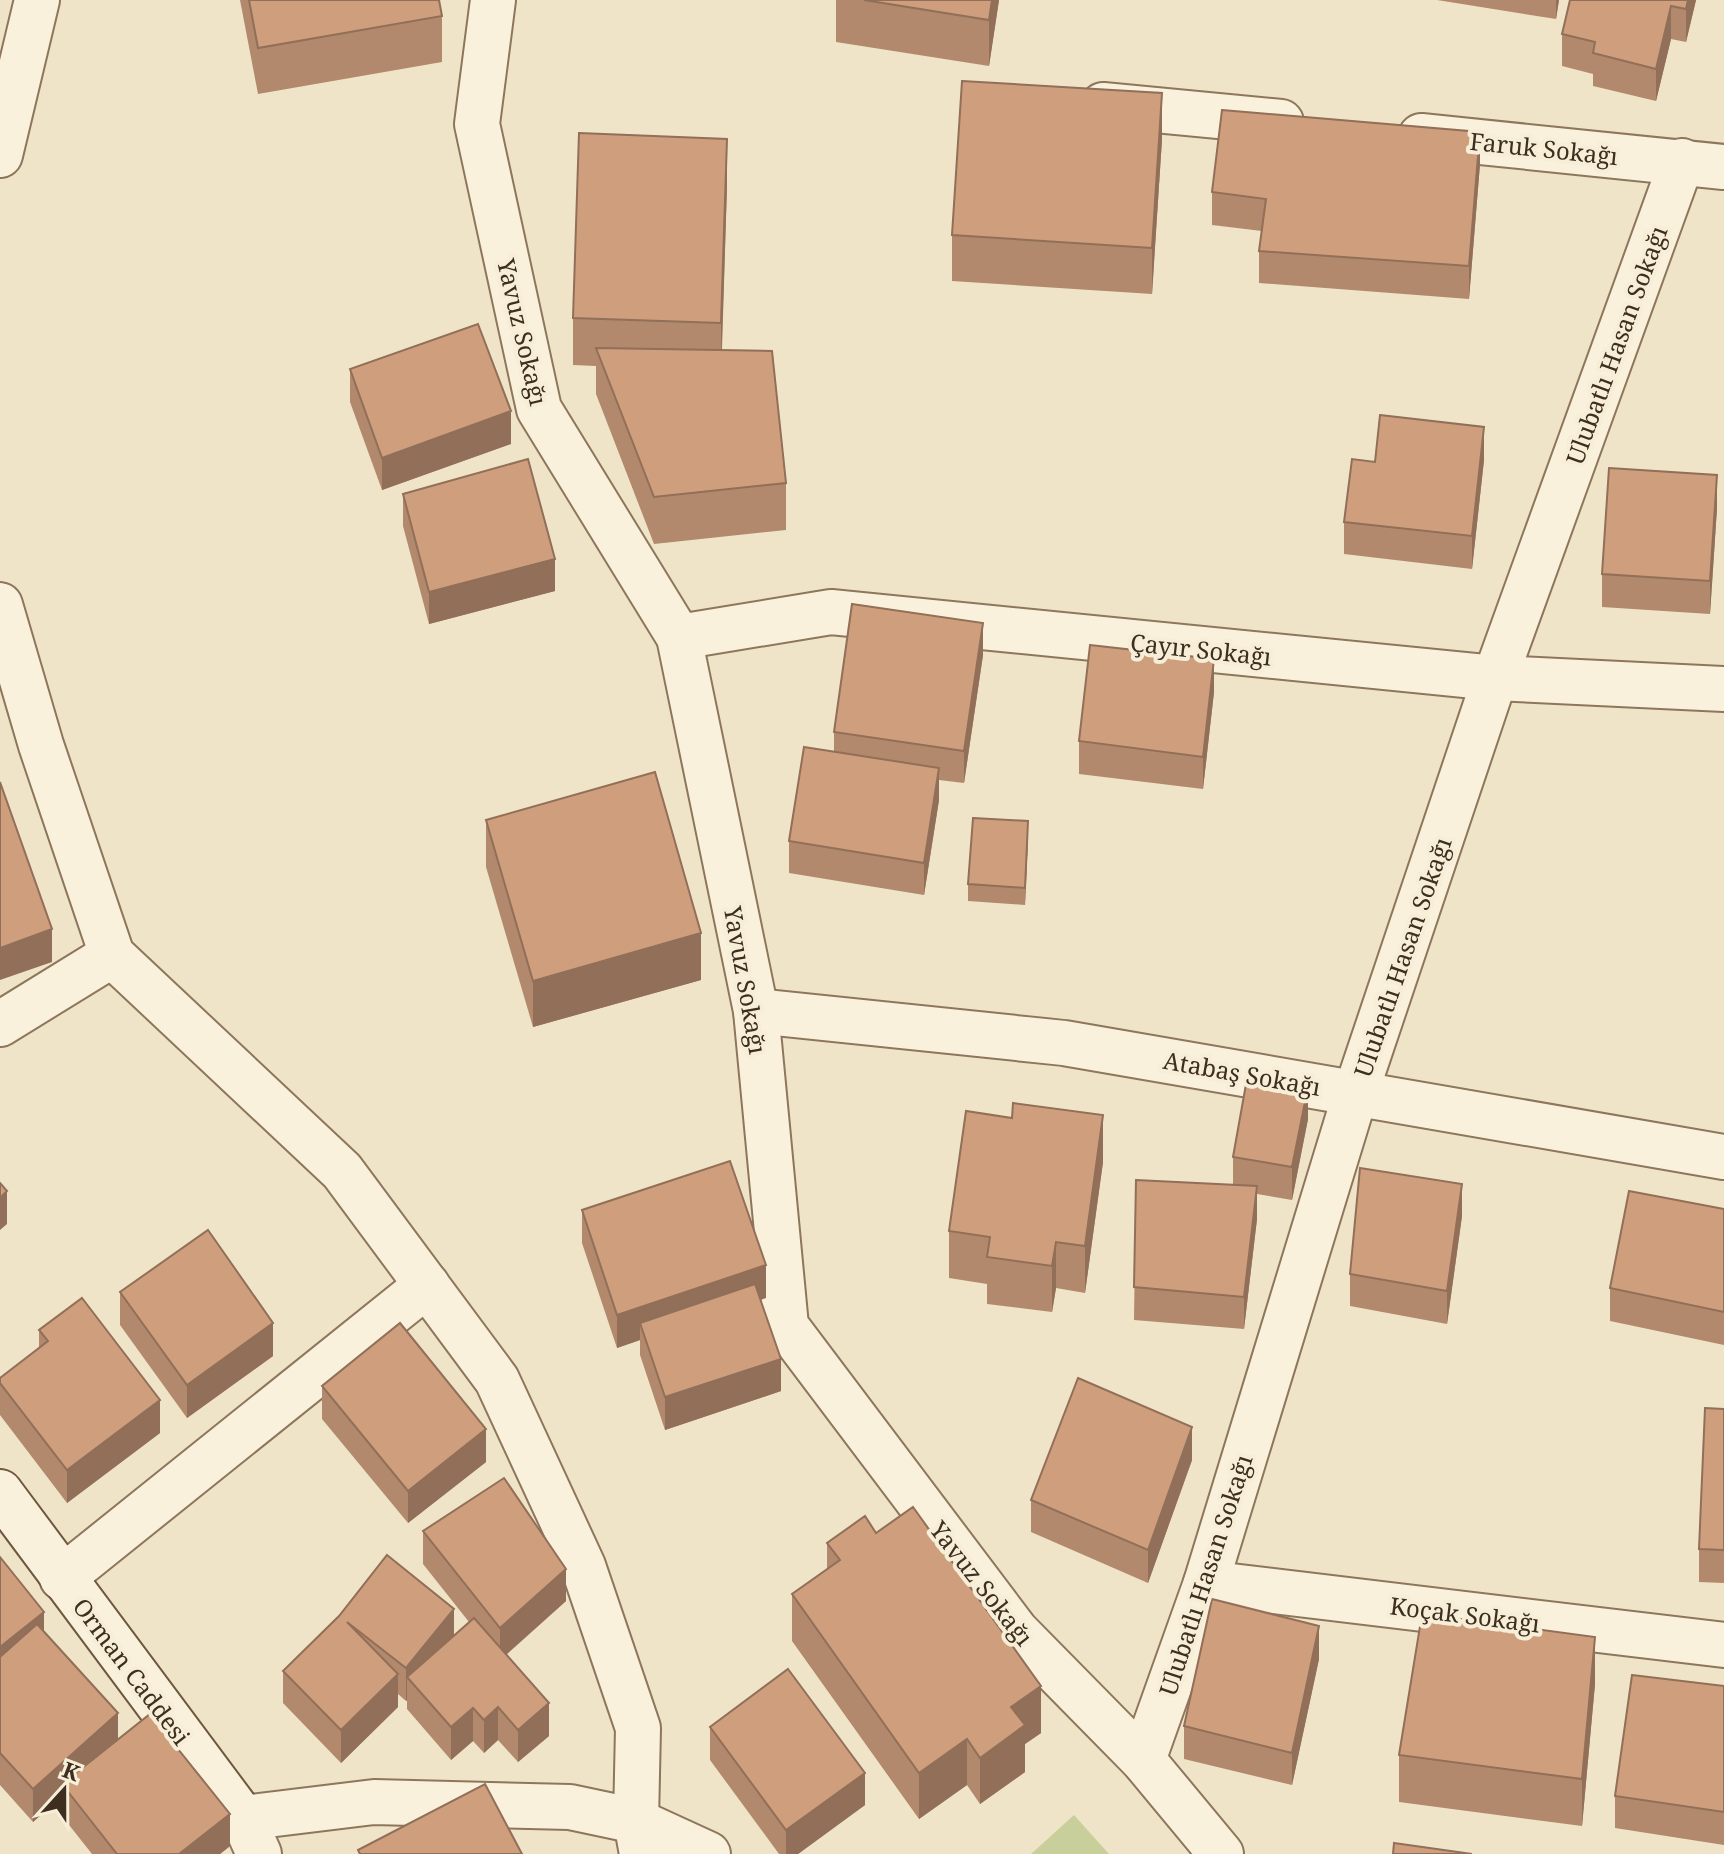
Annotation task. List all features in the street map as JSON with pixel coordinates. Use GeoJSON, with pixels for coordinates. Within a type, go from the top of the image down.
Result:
{"type":"FeatureCollection","features":[{"type":"Feature","properties":{"kind":"street"},"geometry":{"type":"LineString","coordinates":[[0,155],[37,0]]}},
{"type":"Feature","properties":{"kind":"street","name":"Yavuz Sokağı"},"geometry":{"type":"LineString","coordinates":[[493,0],[477,124],[539,409],[679,637],[756,1011],[786,1326],[1016,1631],[1143,1760],[1221,1854]]}},
{"type":"Feature","properties":{"kind":"street"},"geometry":{"type":"LineString","coordinates":[[1060,101],[1324,126]]}},
{"type":"Feature","properties":{"kind":"street","name":"Faruk Sokağı"},"geometry":{"type":"LineString","coordinates":[[1387,132],[1703,164]]}},
{"type":"Feature","properties":{"kind":"street","name":"Ulubatlı Hasan Sokağı"},"geometry":{"type":"LineString","coordinates":[[1143,1760],[1206,1583],[1356,1092],[1495,678],[1703,164]]}},
{"type":"Feature","properties":{"kind":"street"},"geometry":{"type":"LineString","coordinates":[[0,605],[41,745],[112,955],[342,1171],[497,1380],[583,1566],[638,1728],[639,1837]]}},
{"type":"Feature","properties":{"kind":"street","name":"Çayır Sokağı"},"geometry":{"type":"LineString","coordinates":[[679,637],[831,612],[1495,678],[1724,689]]}},
{"type":"Feature","properties":{"kind":"street"},"geometry":{"type":"LineString","coordinates":[[0,1024],[112,955]]}},
{"type":"Feature","properties":{"kind":"street","name":"Atabaş Sokağı"},"geometry":{"type":"LineString","coordinates":[[756,1011],[1064,1043],[1724,1157]]}},
{"type":"Feature","properties":{"kind":"street"},"geometry":{"type":"LineString","coordinates":[[62,1578],[427,1285]]}},
{"type":"Feature","properties":{"kind":"street","name":"Orman Caddesi"},"geometry":{"type":"LineString","coordinates":[[0,1492],[251,1836]]}},
{"type":"Feature","properties":{"kind":"street","name":"Koçak Sokağı"},"geometry":{"type":"LineString","coordinates":[[1206,1583],[1724,1645]]}},
{"type":"Feature","properties":{"kind":"street"},"geometry":{"type":"LineString","coordinates":[[251,1836],[374,1802],[570,1807],[639,1837],[708,1854]]}},
{"type":"Feature","properties":{"kind":"green space"},"geometry":{"type":"Polygon","coordinates":[[[1074,1815],[1109,1854],[1031,1854],[1074,1815]]]}},
{"type":"Feature","properties":{"kind":"building"},"geometry":{"type":"Polygon","coordinates":[[[249,0],[439,0],[442,16],[258,48],[249,0]]]}},
{"type":"Feature","properties":{"kind":"building"},"geometry":{"type":"Polygon","coordinates":[[[864,0],[992,0],[989,20],[864,0]]]}},
{"type":"Feature","properties":{"kind":"building"},"geometry":{"type":"Polygon","coordinates":[[[1570,0],[1688,0],[1686,9],[1671,6],[1656,69],[1593,53],[1595,42],[1562,34],[1570,0]]]}},
{"type":"Feature","properties":{"kind":"building"},"geometry":{"type":"Polygon","coordinates":[[[962,81],[1162,93],[1152,248],[952,235],[962,81]]]}},
{"type":"Feature","properties":{"kind":"building"},"geometry":{"type":"Polygon","coordinates":[[[1222,110],[1480,132],[1469,266],[1259,251],[1266,199],[1212,192],[1222,110]]]}},
{"type":"Feature","properties":{"kind":"building"},"geometry":{"type":"Polygon","coordinates":[[[579,133],[727,139],[721,323],[573,318],[579,133]]]}},
{"type":"Feature","properties":{"kind":"building"},"geometry":{"type":"Polygon","coordinates":[[[478,324],[511,411],[382,458],[350,369],[478,324]]]}},
{"type":"Feature","properties":{"kind":"building"},"geometry":{"type":"Polygon","coordinates":[[[596,348],[772,351],[786,483],[654,497],[596,348]]]}},
{"type":"Feature","properties":{"kind":"building"},"geometry":{"type":"Polygon","coordinates":[[[1380,415],[1484,427],[1472,536],[1344,522],[1352,459],[1375,462],[1380,415]]]}},
{"type":"Feature","properties":{"kind":"building"},"geometry":{"type":"Polygon","coordinates":[[[528,459],[555,559],[429,592],[403,494],[528,459]]]}},
{"type":"Feature","properties":{"kind":"building"},"geometry":{"type":"Polygon","coordinates":[[[1609,468],[1717,475],[1710,581],[1602,574],[1609,468]]]}},
{"type":"Feature","properties":{"kind":"building"},"geometry":{"type":"Polygon","coordinates":[[[852,604],[983,623],[964,751],[834,732],[852,604]]]}},
{"type":"Feature","properties":{"kind":"building"},"geometry":{"type":"Polygon","coordinates":[[[1090,645],[1214,659],[1203,757],[1079,741],[1090,645]]]}},
{"type":"Feature","properties":{"kind":"building"},"geometry":{"type":"Polygon","coordinates":[[[804,747],[939,768],[924,863],[789,841],[804,747]]]}},
{"type":"Feature","properties":{"kind":"building"},"geometry":{"type":"Polygon","coordinates":[[[655,772],[701,933],[533,981],[486,820],[655,772]]]}},
{"type":"Feature","properties":{"kind":"building"},"geometry":{"type":"Polygon","coordinates":[[[0,782],[52,929],[0,948],[0,782]]]}},
{"type":"Feature","properties":{"kind":"building"},"geometry":{"type":"Polygon","coordinates":[[[973,818],[1028,821],[1025,888],[968,884],[973,818]]]}},
{"type":"Feature","properties":{"kind":"building"},"geometry":{"type":"Polygon","coordinates":[[[1248,1073],[1308,1087],[1292,1167],[1233,1157],[1248,1073]]]}},
{"type":"Feature","properties":{"kind":"building"},"geometry":{"type":"Polygon","coordinates":[[[1013,1103],[1103,1115],[1085,1246],[1056,1242],[1052,1266],[987,1257],[990,1237],[949,1231],[966,1111],[1012,1118],[1013,1103]]]}},
{"type":"Feature","properties":{"kind":"building"},"geometry":{"type":"Polygon","coordinates":[[[730,1161],[766,1265],[617,1315],[582,1210],[730,1161]]]}},
{"type":"Feature","properties":{"kind":"building"},"geometry":{"type":"Polygon","coordinates":[[[1360,1168],[1462,1184],[1447,1291],[1350,1274],[1360,1168]]]}},
{"type":"Feature","properties":{"kind":"building"},"geometry":{"type":"Polygon","coordinates":[[[1136,1180],[1257,1186],[1244,1297],[1134,1287],[1136,1180]]]}},
{"type":"Feature","properties":{"kind":"building"},"geometry":{"type":"Polygon","coordinates":[[[0,1183],[7,1191],[0,1198],[0,1183]]]}},
{"type":"Feature","properties":{"kind":"building"},"geometry":{"type":"Polygon","coordinates":[[[1629,1191],[1724,1209],[1724,1312],[1610,1288],[1629,1191]]]}},
{"type":"Feature","properties":{"kind":"building"},"geometry":{"type":"Polygon","coordinates":[[[208,1230],[273,1323],[187,1385],[120,1292],[208,1230]]]}},
{"type":"Feature","properties":{"kind":"building"},"geometry":{"type":"Polygon","coordinates":[[[755,1284],[781,1359],[665,1397],[640,1323],[755,1284]]]}},
{"type":"Feature","properties":{"kind":"building"},"geometry":{"type":"Polygon","coordinates":[[[82,1298],[160,1400],[67,1470],[0,1383],[0,1378],[48,1341],[39,1330],[82,1298]]]}},
{"type":"Feature","properties":{"kind":"building"},"geometry":{"type":"Polygon","coordinates":[[[400,1323],[486,1429],[408,1491],[322,1386],[400,1323]]]}},
{"type":"Feature","properties":{"kind":"building"},"geometry":{"type":"Polygon","coordinates":[[[1078,1378],[1192,1427],[1148,1550],[1031,1500],[1078,1378]]]}},
{"type":"Feature","properties":{"kind":"building"},"geometry":{"type":"Polygon","coordinates":[[[1705,1408],[1724,1409],[1724,1550],[1699,1549],[1705,1408]]]}},
{"type":"Feature","properties":{"kind":"building"},"geometry":{"type":"Polygon","coordinates":[[[504,1478],[566,1569],[500,1628],[423,1531],[504,1478]]]}},
{"type":"Feature","properties":{"kind":"building"},"geometry":{"type":"Polygon","coordinates":[[[913,1507],[1041,1686],[1011,1707],[1025,1725],[980,1758],[967,1739],[919,1773],[792,1594],[840,1560],[827,1543],[865,1516],[876,1533],[913,1507]]]}},
{"type":"Feature","properties":{"kind":"building"},"geometry":{"type":"Polygon","coordinates":[[[387,1555],[454,1609],[406,1668],[347,1622],[398,1674],[341,1730],[283,1671],[339,1616],[387,1555]]]}},
{"type":"Feature","properties":{"kind":"building"},"geometry":{"type":"Polygon","coordinates":[[[0,1557],[44,1612],[0,1647],[0,1557]]]}},
{"type":"Feature","properties":{"kind":"building"},"geometry":{"type":"Polygon","coordinates":[[[1212,1599],[1319,1626],[1292,1753],[1184,1726],[1212,1599]]]}},
{"type":"Feature","properties":{"kind":"building"},"geometry":{"type":"Polygon","coordinates":[[[1422,1614],[1595,1637],[1582,1779],[1399,1755],[1422,1614]]]}},
{"type":"Feature","properties":{"kind":"building"},"geometry":{"type":"Polygon","coordinates":[[[474,1618],[549,1703],[518,1730],[498,1707],[484,1720],[473,1708],[451,1727],[407,1677],[474,1618]]]}},
{"type":"Feature","properties":{"kind":"building"},"geometry":{"type":"Polygon","coordinates":[[[37,1624],[118,1713],[33,1789],[0,1753],[0,1657],[37,1624]]]}},
{"type":"Feature","properties":{"kind":"building"},"geometry":{"type":"Polygon","coordinates":[[[788,1669],[865,1773],[786,1830],[710,1727],[788,1669]]]}},
{"type":"Feature","properties":{"kind":"building"},"geometry":{"type":"Polygon","coordinates":[[[1632,1675],[1724,1686],[1724,1812],[1615,1796],[1632,1675]]]}},
{"type":"Feature","properties":{"kind":"building"},"geometry":{"type":"Polygon","coordinates":[[[150,1714],[230,1814],[179,1854],[117,1854],[62,1784],[150,1714]]]}},
{"type":"Feature","properties":{"kind":"building"},"geometry":{"type":"Polygon","coordinates":[[[485,1784],[522,1854],[360,1854],[358,1850],[485,1784]]]}},
{"type":"Feature","properties":{"kind":"building"},"geometry":{"type":"Polygon","coordinates":[[[1394,1843],[1472,1854],[1393,1854],[1394,1843]]]}}]}
